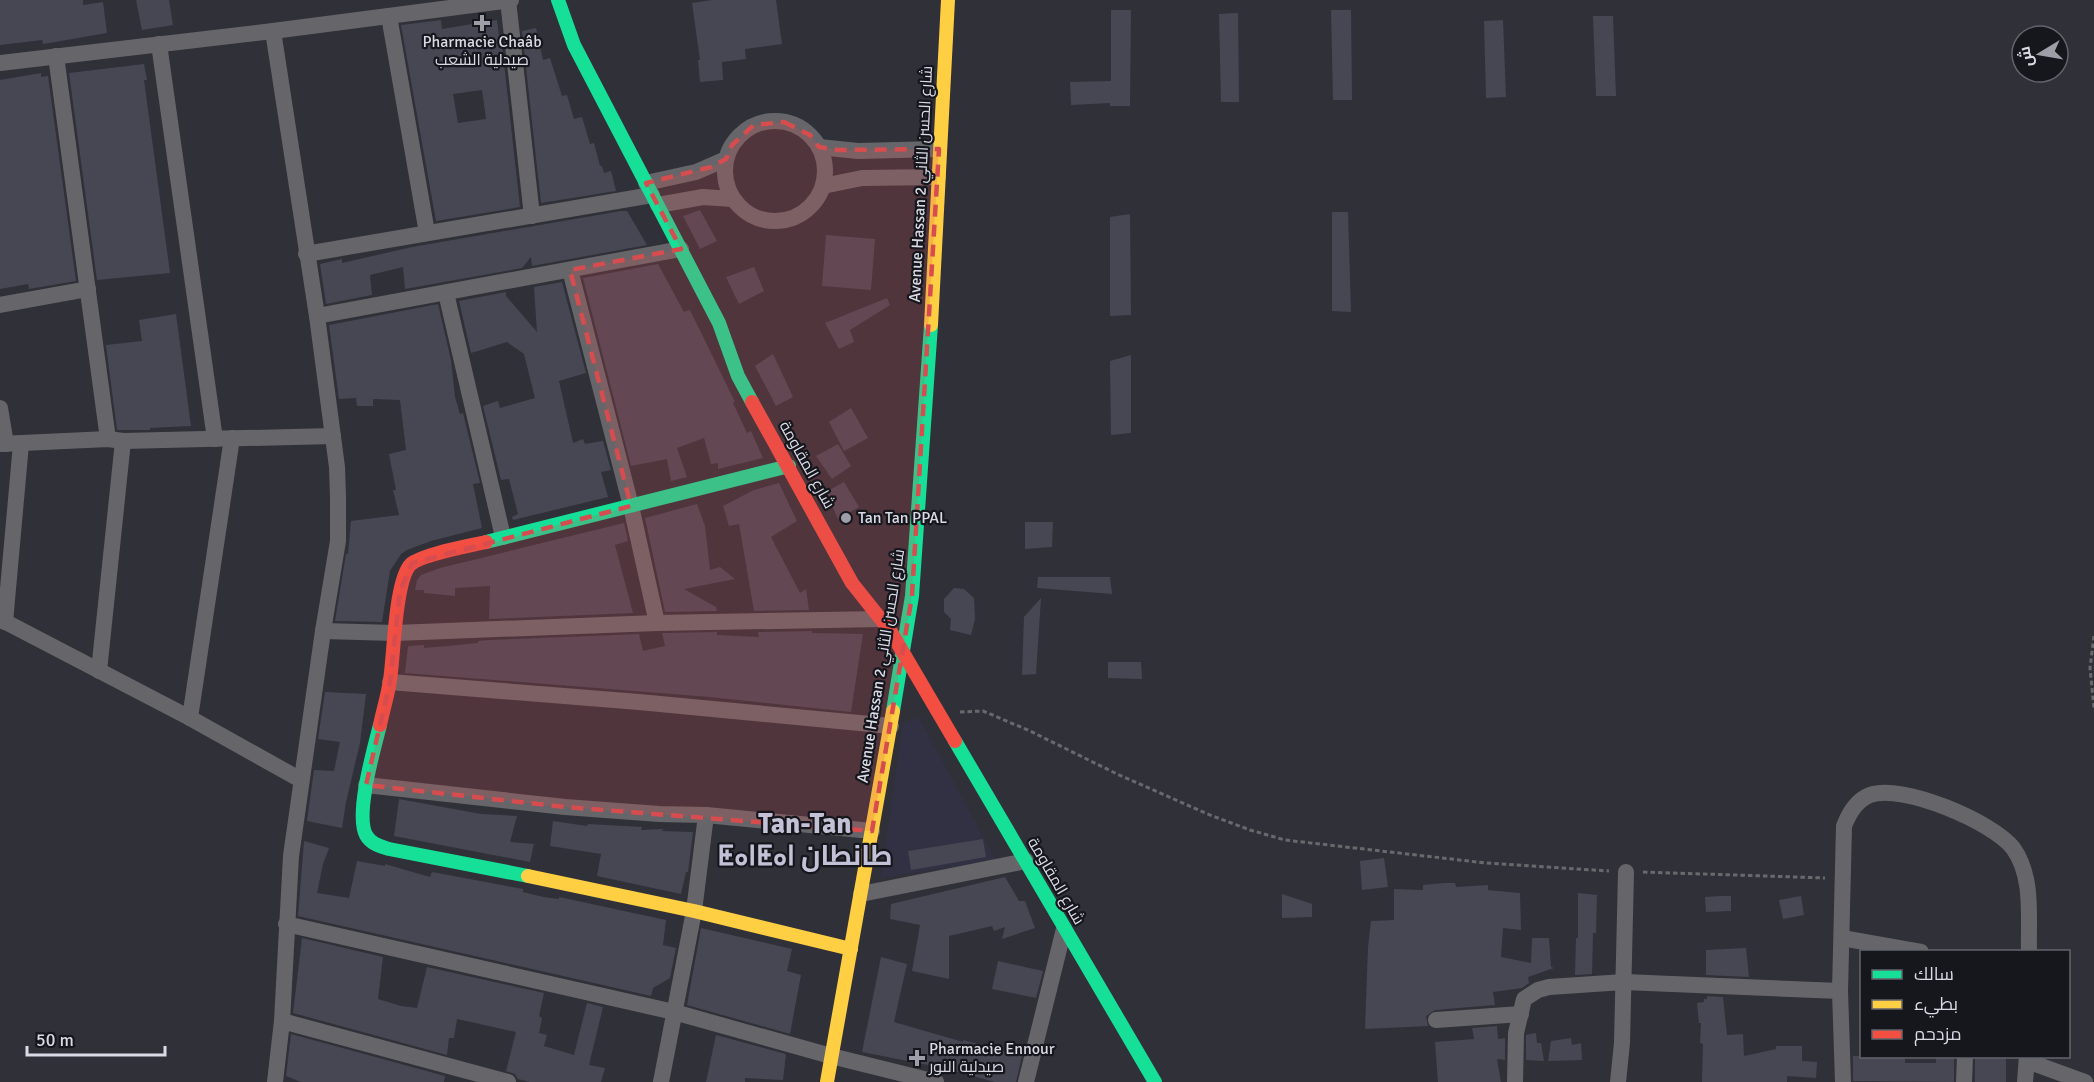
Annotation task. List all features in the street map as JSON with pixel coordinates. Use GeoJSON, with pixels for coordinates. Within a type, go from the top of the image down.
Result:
{"type":"FeatureCollection","features":[{"type":"Feature","properties":{"kind":"street"},"geometry":{"type":"LineString","coordinates":[[0,63],[509,0],[532,216]]}},
{"type":"Feature","properties":{"kind":"street","name":"شارع المقاومة"},"geometry":{"type":"LineString","coordinates":[[558,0],[574,45],[719,323],[738,376],[852,583],[903,653],[1155,1082]]}},
{"type":"Feature","properties":{"kind":"street","name":"Avenue Hassan 2 شارع الحسن الثاني"},"geometry":{"type":"LineString","coordinates":[[827,1082],[891,726],[917,547],[929,369],[948,0]]}},
{"type":"Feature","properties":{"kind":"street"},"geometry":{"type":"LineString","coordinates":[[389,16],[427,233]]}},
{"type":"Feature","properties":{"kind":"street"},"geometry":{"type":"LineString","coordinates":[[273,31],[317,316],[338,487],[338,541],[291,856],[277,1081]]}},
{"type":"Feature","properties":{"kind":"street"},"geometry":{"type":"LineString","coordinates":[[159,44],[215,439]]}},
{"type":"Feature","properties":{"kind":"street"},"geometry":{"type":"LineString","coordinates":[[57,56],[88,289],[116,440],[99,671]]}},
{"type":"Feature","properties":{"kind":"street"},"geometry":{"type":"LineString","coordinates":[[768,121],[783,122],[798,127],[810,135],[819,147],[824,160],[823,186],[816,200],[805,212],[791,219],[774,222],[759,219],[744,212],[733,199],[727,187],[726,159],[732,145],[754,125],[768,121]]}},
{"type":"Feature","properties":{"kind":"street"},"geometry":{"type":"LineString","coordinates":[[819,147],[858,151],[939,149]]}},
{"type":"Feature","properties":{"kind":"street"},"geometry":{"type":"LineString","coordinates":[[652,195],[726,159]]}},
{"type":"Feature","properties":{"kind":"street"},"geometry":{"type":"LineString","coordinates":[[823,186],[862,178],[938,177]]}},
{"type":"Feature","properties":{"kind":"street"},"geometry":{"type":"LineString","coordinates":[[306,255],[652,195],[733,199]]}},
{"type":"Feature","properties":{"kind":"street"},"geometry":{"type":"LineString","coordinates":[[317,316],[681,249]]}},
{"type":"Feature","properties":{"kind":"street"},"geometry":{"type":"LineString","coordinates":[[570,270],[631,506],[657,623]]}},
{"type":"Feature","properties":{"kind":"street"},"geometry":{"type":"LineString","coordinates":[[0,305],[88,289]]}},
{"type":"Feature","properties":{"kind":"street"},"geometry":{"type":"LineString","coordinates":[[446,293],[503,537]]}},
{"type":"Feature","properties":{"kind":"street"},"geometry":{"type":"LineString","coordinates":[[0,408],[9,444],[3,621],[190,718],[301,780]]}},
{"type":"Feature","properties":{"kind":"street"},"geometry":{"type":"LineString","coordinates":[[9,444],[333,436]]}},
{"type":"Feature","properties":{"kind":"street"},"geometry":{"type":"LineString","coordinates":[[190,718],[232,438]]}},
{"type":"Feature","properties":{"kind":"street"},"geometry":{"type":"LineString","coordinates":[[789,466],[422,557],[412,563],[404,574],[400,591],[390,682],[366,785],[362,825],[367,837],[376,845],[388,849],[694,911],[851,949]]}},
{"type":"Feature","properties":{"kind":"street"},"geometry":{"type":"LineString","coordinates":[[323,631],[395,633],[657,623],[880,619]]}},
{"type":"Feature","properties":{"kind":"street"},"geometry":{"type":"LineString","coordinates":[[390,682],[639,702],[891,726]]}},
{"type":"Feature","properties":{"kind":"street"},"geometry":{"type":"LineString","coordinates":[[366,785],[575,808],[706,815],[872,831]]}},
{"type":"Feature","properties":{"kind":"street"},"geometry":{"type":"LineString","coordinates":[[1843,1082],[1840,991],[1844,826],[1848,815],[1859,802],[1870,795],[1884,792],[1900,792],[1931,801],[1985,826],[2013,848],[2028,886],[2029,950]]}},
{"type":"Feature","properties":{"kind":"street"},"geometry":{"type":"LineString","coordinates":[[661,1082],[694,911],[706,815]]}},
{"type":"Feature","properties":{"kind":"street"},"geometry":{"type":"LineString","coordinates":[[861,894],[1026,861]]}},
{"type":"Feature","properties":{"kind":"street"},"geometry":{"type":"LineString","coordinates":[[1618,1082],[1623,1043],[1626,872]]}},
{"type":"Feature","properties":{"kind":"street"},"geometry":{"type":"LineString","coordinates":[[286,924],[674,1012],[831,1056],[936,1082]]}},
{"type":"Feature","properties":{"kind":"street"},"geometry":{"type":"LineString","coordinates":[[1026,1082],[1064,928]]}},
{"type":"Feature","properties":{"kind":"street"},"geometry":{"type":"LineString","coordinates":[[1842,938],[1915,950]]}},
{"type":"Feature","properties":{"kind":"street"},"geometry":{"type":"LineString","coordinates":[[1515,1082],[1516,1033],[1524,999],[1538,990],[1573,984],[1624,982],[1840,991]]}},
{"type":"Feature","properties":{"kind":"street"},"geometry":{"type":"LineString","coordinates":[[1436,1020],[1521,1014]]}},
{"type":"Feature","properties":{"kind":"street"},"geometry":{"type":"LineString","coordinates":[[282,1022],[508,1082]]}},
{"type":"Feature","properties":{"kind":"street"},"geometry":{"type":"LineString","coordinates":[[1964,1082],[1965,1058]]}},
{"type":"Feature","properties":{"kind":"street"},"geometry":{"type":"LineString","coordinates":[[2025,1082],[2027,1059],[2085,1082]]}},
{"type":"Feature","properties":{"kind":"path"},"geometry":{"type":"LineString","coordinates":[[2094,636],[2090,668],[2094,708]]}},
{"type":"Feature","properties":{"kind":"path"},"geometry":{"type":"LineString","coordinates":[[938,712],[983,711],[1210,815],[1285,840],[1486,863],[1626,872],[1842,879]]}},
{"type":"Feature","properties":{"kind":"highlighted area"},"geometry":{"type":"Polygon","coordinates":[[[784,122],[810,135],[819,147],[838,150],[939,149],[912,596],[872,831],[565,807],[366,785],[390,682],[400,591],[412,563],[631,506],[570,270],[681,249],[646,183],[711,167],[726,159],[732,145],[754,125],[784,122]]]}},
{"type":"Feature","properties":{"kind":"shaded area"},"geometry":{"type":"Polygon","coordinates":[[[919,718],[996,860],[881,878],[903,722],[919,718]]]}},
{"type":"Feature","properties":{"kind":"building"},"geometry":{"type":"Polygon","coordinates":[[[0,0],[83,0],[83,5],[103,2],[107,33],[43,44],[42,40],[0,45],[0,0]]]}},
{"type":"Feature","properties":{"kind":"building"},"geometry":{"type":"Polygon","coordinates":[[[136,0],[169,0],[173,25],[142,30],[136,0]]]}},
{"type":"Feature","properties":{"kind":"building"},"geometry":{"type":"Polygon","coordinates":[[[712,0],[776,0],[782,44],[745,49],[746,59],[722,62],[723,80],[700,82],[698,60],[700,60],[692,3],[712,0]]]}},
{"type":"Feature","properties":{"kind":"building"},"geometry":{"type":"Polygon","coordinates":[[[1111,10],[1131,10],[1130,106],[1110,106],[1110,103],[1071,105],[1070,82],[1111,81],[1111,10]]]}},
{"type":"Feature","properties":{"kind":"building"},"geometry":{"type":"Polygon","coordinates":[[[1331,10],[1351,10],[1352,100],[1333,100],[1331,10]]]}},
{"type":"Feature","properties":{"kind":"building"},"geometry":{"type":"Polygon","coordinates":[[[1238,13],[1239,102],[1221,102],[1219,14],[1238,13]]]}},
{"type":"Feature","properties":{"kind":"building"},"geometry":{"type":"Polygon","coordinates":[[[1593,16],[1613,16],[1616,96],[1596,96],[1593,16]]]}},
{"type":"Feature","properties":{"kind":"building"},"geometry":{"type":"Polygon","coordinates":[[[441,20],[442,29],[497,20],[499,36],[501,36],[520,207],[436,221],[401,25],[441,20]],[[482,90],[453,94],[458,123],[486,119],[482,90]]]}},
{"type":"Feature","properties":{"kind":"building"},"geometry":{"type":"Polygon","coordinates":[[[1503,20],[1506,97],[1486,98],[1484,21],[1503,20]]]}},
{"type":"Feature","properties":{"kind":"building"},"geometry":{"type":"Polygon","coordinates":[[[536,28],[543,60],[550,58],[562,96],[567,95],[574,119],[582,117],[590,144],[594,143],[600,166],[604,173],[611,171],[616,191],[541,203],[522,31],[536,28]]]}},
{"type":"Feature","properties":{"kind":"building"},"geometry":{"type":"Polygon","coordinates":[[[144,64],[147,80],[144,80],[170,273],[97,280],[69,73],[144,64]]]}},
{"type":"Feature","properties":{"kind":"building"},"geometry":{"type":"Polygon","coordinates":[[[41,73],[41,77],[48,76],[76,281],[29,289],[28,284],[0,289],[0,80],[41,73]]]}},
{"type":"Feature","properties":{"kind":"building"},"geometry":{"type":"Polygon","coordinates":[[[700,210],[717,241],[700,249],[683,216],[700,210]]]}},
{"type":"Feature","properties":{"kind":"building"},"geometry":{"type":"Polygon","coordinates":[[[627,211],[647,245],[532,266],[531,257],[522,268],[405,289],[403,267],[370,275],[372,295],[326,304],[320,264],[342,259],[342,263],[412,247],[627,211]]]}},
{"type":"Feature","properties":{"kind":"building"},"geometry":{"type":"Polygon","coordinates":[[[1332,212],[1348,212],[1351,312],[1332,311],[1332,212]]]}},
{"type":"Feature","properties":{"kind":"building"},"geometry":{"type":"Polygon","coordinates":[[[1130,214],[1131,315],[1110,316],[1110,217],[1130,214]]]}},
{"type":"Feature","properties":{"kind":"building"},"geometry":{"type":"Polygon","coordinates":[[[826,235],[875,239],[871,290],[822,286],[826,235]]]}},
{"type":"Feature","properties":{"kind":"building"},"geometry":{"type":"Polygon","coordinates":[[[658,264],[684,312],[690,310],[735,402],[733,403],[747,433],[751,431],[763,458],[718,469],[718,463],[711,464],[704,438],[677,448],[687,477],[671,481],[667,459],[631,466],[583,278],[658,264]]]}},
{"type":"Feature","properties":{"kind":"building"},"geometry":{"type":"Polygon","coordinates":[[[754,267],[764,291],[739,304],[726,277],[754,267]]]}},
{"type":"Feature","properties":{"kind":"building"},"geometry":{"type":"Polygon","coordinates":[[[562,282],[586,373],[559,381],[573,443],[583,439],[585,444],[603,441],[611,470],[601,472],[608,497],[513,520],[512,517],[518,514],[509,479],[501,480],[483,406],[498,401],[500,408],[535,398],[524,354],[507,342],[471,353],[459,301],[506,292],[506,296],[537,332],[534,287],[562,282]]]}},
{"type":"Feature","properties":{"kind":"building"},"geometry":{"type":"Polygon","coordinates":[[[887,298],[890,305],[850,330],[854,342],[839,349],[825,323],[887,298]]]}},
{"type":"Feature","properties":{"kind":"building"},"geometry":{"type":"Polygon","coordinates":[[[438,304],[451,360],[455,397],[460,414],[463,413],[480,483],[473,484],[482,528],[431,541],[401,554],[390,571],[382,622],[335,621],[346,554],[348,554],[351,521],[399,515],[393,490],[396,490],[389,454],[406,450],[400,400],[373,399],[373,406],[357,406],[356,398],[339,399],[329,325],[438,304]]]}},
{"type":"Feature","properties":{"kind":"building"},"geometry":{"type":"Polygon","coordinates":[[[176,314],[191,426],[117,430],[106,345],[142,341],[139,320],[176,314]]]}},
{"type":"Feature","properties":{"kind":"building"},"geometry":{"type":"Polygon","coordinates":[[[773,354],[793,397],[776,406],[755,366],[773,354]]]}},
{"type":"Feature","properties":{"kind":"building"},"geometry":{"type":"Polygon","coordinates":[[[1131,355],[1131,433],[1111,435],[1110,361],[1131,355]]]}},
{"type":"Feature","properties":{"kind":"building"},"geometry":{"type":"Polygon","coordinates":[[[851,408],[868,438],[844,451],[829,422],[851,408]]]}},
{"type":"Feature","properties":{"kind":"building"},"geometry":{"type":"Polygon","coordinates":[[[838,444],[851,466],[832,479],[816,456],[838,444]]]}},
{"type":"Feature","properties":{"kind":"building"},"geometry":{"type":"Polygon","coordinates":[[[844,482],[859,507],[838,519],[826,492],[844,482]]]}},
{"type":"Feature","properties":{"kind":"building"},"geometry":{"type":"Polygon","coordinates":[[[779,483],[797,521],[771,537],[800,593],[806,589],[809,610],[754,611],[739,524],[729,526],[723,506],[754,490],[779,483]]]}},
{"type":"Feature","properties":{"kind":"building"},"geometry":{"type":"Polygon","coordinates":[[[697,504],[705,526],[710,570],[720,567],[735,579],[684,589],[716,607],[717,611],[665,612],[645,518],[697,504]]]}},
{"type":"Feature","properties":{"kind":"building"},"geometry":{"type":"Polygon","coordinates":[[[1025,522],[1053,522],[1052,547],[1025,549],[1025,522]]]}},
{"type":"Feature","properties":{"kind":"building"},"geometry":{"type":"Polygon","coordinates":[[[624,523],[628,541],[615,545],[633,613],[489,619],[490,586],[455,588],[455,596],[415,590],[417,580],[421,575],[440,568],[624,523]]]}},
{"type":"Feature","properties":{"kind":"building"},"geometry":{"type":"Polygon","coordinates":[[[1038,577],[1110,577],[1112,594],[1037,588],[1038,577]]]}},
{"type":"Feature","properties":{"kind":"building"},"geometry":{"type":"Polygon","coordinates":[[[954,588],[964,589],[974,598],[975,619],[971,635],[950,630],[951,619],[944,612],[944,599],[954,588]]]}},
{"type":"Feature","properties":{"kind":"building"},"geometry":{"type":"Polygon","coordinates":[[[1041,598],[1036,674],[1022,675],[1024,617],[1041,598]]]}},
{"type":"Feature","properties":{"kind":"building"},"geometry":{"type":"Polygon","coordinates":[[[812,631],[812,633],[863,634],[851,712],[710,697],[405,673],[408,646],[424,645],[424,648],[489,640],[639,634],[643,651],[665,646],[662,633],[717,632],[717,635],[759,637],[758,632],[812,631]]]}},
{"type":"Feature","properties":{"kind":"building"},"geometry":{"type":"Polygon","coordinates":[[[1108,662],[1141,662],[1142,679],[1108,678],[1108,662]]]}},
{"type":"Feature","properties":{"kind":"building"},"geometry":{"type":"Polygon","coordinates":[[[325,692],[366,694],[360,743],[342,828],[307,821],[314,770],[334,771],[340,742],[318,739],[325,692]]]}},
{"type":"Feature","properties":{"kind":"building"},"geometry":{"type":"Polygon","coordinates":[[[399,799],[481,814],[517,816],[510,842],[534,844],[530,862],[394,836],[399,799]]]}},
{"type":"Feature","properties":{"kind":"building"},"geometry":{"type":"Polygon","coordinates":[[[553,821],[587,826],[588,824],[642,827],[641,830],[664,829],[661,831],[693,832],[688,872],[686,872],[681,894],[597,876],[601,854],[550,846],[553,821]]]}},
{"type":"Feature","properties":{"kind":"building"},"geometry":{"type":"Polygon","coordinates":[[[983,839],[986,857],[911,870],[908,851],[983,839]]]}},
{"type":"Feature","properties":{"kind":"building"},"geometry":{"type":"Polygon","coordinates":[[[304,841],[329,848],[317,893],[349,898],[357,861],[385,866],[385,864],[430,877],[432,872],[523,889],[523,892],[543,897],[559,899],[559,897],[666,920],[663,945],[676,948],[670,978],[653,988],[651,996],[298,916],[304,841]]]}},
{"type":"Feature","properties":{"kind":"building"},"geometry":{"type":"Polygon","coordinates":[[[1384,858],[1388,887],[1362,890],[1360,861],[1384,858]]]}},
{"type":"Feature","properties":{"kind":"building"},"geometry":{"type":"Polygon","coordinates":[[[1005,877],[1019,901],[1025,901],[1035,928],[1002,939],[1005,927],[994,931],[992,926],[949,936],[949,979],[912,971],[920,925],[890,919],[891,904],[1005,877]]]}},
{"type":"Feature","properties":{"kind":"building"},"geometry":{"type":"Polygon","coordinates":[[[1455,883],[1456,887],[1488,885],[1488,890],[1520,893],[1521,930],[1503,928],[1501,957],[1531,963],[1532,938],[1549,938],[1551,967],[1554,968],[1528,977],[1529,983],[1522,988],[1493,992],[1495,1005],[1435,1010],[1426,1016],[1428,1026],[1365,1029],[1371,921],[1394,920],[1394,889],[1423,890],[1423,885],[1455,883]]]}},
{"type":"Feature","properties":{"kind":"building"},"geometry":{"type":"Polygon","coordinates":[[[1578,893],[1597,895],[1592,974],[1575,975],[1578,893]]]}},
{"type":"Feature","properties":{"kind":"building"},"geometry":{"type":"Polygon","coordinates":[[[1282,894],[1312,904],[1312,917],[1282,918],[1282,894]]]}},
{"type":"Feature","properties":{"kind":"building"},"geometry":{"type":"Polygon","coordinates":[[[1731,896],[1731,911],[1706,912],[1705,897],[1731,896]]]}},
{"type":"Feature","properties":{"kind":"building"},"geometry":{"type":"Polygon","coordinates":[[[1801,896],[1804,915],[1783,919],[1779,900],[1801,896]]]}},
{"type":"Feature","properties":{"kind":"building"},"geometry":{"type":"Polygon","coordinates":[[[701,928],[792,949],[787,971],[801,975],[790,1034],[687,1005],[701,928]]]}},
{"type":"Feature","properties":{"kind":"building"},"geometry":{"type":"Polygon","coordinates":[[[302,938],[383,957],[378,999],[401,1006],[417,1008],[427,967],[544,993],[539,1016],[542,1018],[539,1033],[547,1035],[544,1046],[574,1055],[587,1003],[603,1007],[589,1065],[605,1068],[601,1082],[530,1082],[518,1079],[515,1074],[506,1071],[516,1032],[457,1019],[454,1038],[449,1038],[447,1055],[293,1013],[302,938]]]}},
{"type":"Feature","properties":{"kind":"building"},"geometry":{"type":"Polygon","coordinates":[[[1746,948],[1749,977],[1706,975],[1706,950],[1746,948]]]}},
{"type":"Feature","properties":{"kind":"building"},"geometry":{"type":"Polygon","coordinates":[[[881,957],[907,964],[894,1022],[1022,1056],[1016,1082],[995,1082],[943,1068],[862,1052],[881,957]]]}},
{"type":"Feature","properties":{"kind":"building"},"geometry":{"type":"Polygon","coordinates":[[[998,961],[1043,971],[1036,998],[992,989],[998,961]]]}},
{"type":"Feature","properties":{"kind":"building"},"geometry":{"type":"Polygon","coordinates":[[[1707,996],[1723,997],[1727,1035],[1743,1034],[1744,1056],[1776,1049],[1776,1046],[1802,1046],[1802,1061],[1817,1062],[1816,1078],[1787,1076],[1787,1082],[1702,1082],[1703,1044],[1700,1043],[1701,1023],[1699,1023],[1697,1003],[1704,1002],[1707,996]]]}},
{"type":"Feature","properties":{"kind":"building"},"geometry":{"type":"Polygon","coordinates":[[[1497,1026],[1498,1039],[1505,1038],[1505,1060],[1497,1059],[1501,1082],[1438,1082],[1435,1042],[1474,1039],[1472,1028],[1497,1026]]]}},
{"type":"Feature","properties":{"kind":"building"},"geometry":{"type":"Polygon","coordinates":[[[1536,1033],[1537,1043],[1541,1043],[1544,1061],[1526,1060],[1526,1035],[1536,1033]]]}},
{"type":"Feature","properties":{"kind":"building"},"geometry":{"type":"Polygon","coordinates":[[[291,1034],[445,1076],[444,1082],[301,1082],[286,1076],[291,1034]]]}},
{"type":"Feature","properties":{"kind":"building"},"geometry":{"type":"Polygon","coordinates":[[[716,1035],[786,1054],[783,1080],[745,1078],[745,1082],[706,1082],[716,1035]]]}},
{"type":"Feature","properties":{"kind":"building"},"geometry":{"type":"Polygon","coordinates":[[[1571,1038],[1572,1045],[1581,1043],[1582,1060],[1548,1061],[1551,1041],[1571,1038]]]}},
{"type":"Feature","properties":{"kind":"building"},"geometry":{"type":"Polygon","coordinates":[[[1853,1056],[1905,1058],[1905,1063],[1936,1063],[1936,1058],[1954,1058],[1954,1082],[1853,1081],[1853,1056]]]}},
{"type":"Feature","properties":{"kind":"building"},"geometry":{"type":"Polygon","coordinates":[[[1975,1058],[2006,1058],[2006,1082],[1975,1082],[1975,1058]]]}},
{"type":"Feature","properties":{"kind":"traffic: fast"},"geometry":{"type":"LineString","coordinates":[[558,0],[574,45],[719,323],[738,376],[752,402]]}},
{"type":"Feature","properties":{"kind":"traffic: fast"},"geometry":{"type":"LineString","coordinates":[[893,711],[912,596],[931,325]]}},
{"type":"Feature","properties":{"kind":"traffic: fast"},"geometry":{"type":"LineString","coordinates":[[486,542],[789,466]]}},
{"type":"Feature","properties":{"kind":"traffic: fast"},"geometry":{"type":"LineString","coordinates":[[380,725],[364,797],[363,825],[370,841],[389,849],[528,876]]}},
{"type":"Feature","properties":{"kind":"traffic: fast"},"geometry":{"type":"LineString","coordinates":[[955,741],[1155,1082]]}},
{"type":"Feature","properties":{"kind":"traffic: slow"},"geometry":{"type":"LineString","coordinates":[[931,325],[948,0]]}},
{"type":"Feature","properties":{"kind":"traffic: slow"},"geometry":{"type":"LineString","coordinates":[[827,1082],[893,711]]}},
{"type":"Feature","properties":{"kind":"traffic: slow"},"geometry":{"type":"LineString","coordinates":[[528,876],[694,911],[851,949]]}},
{"type":"Feature","properties":{"kind":"traffic: jam"},"geometry":{"type":"LineString","coordinates":[[752,402],[852,583],[891,632],[955,741]]}},
{"type":"Feature","properties":{"kind":"traffic: jam"},"geometry":{"type":"LineString","coordinates":[[380,725],[389,686],[398,601],[406,572],[417,560],[486,542]]}},
{"type":"Feature","properties":{"kind":"place","name":"Pharmacie Chaâb صيدلية الشعب"},"geometry":{"type":"Point","coordinates":[482,23]}},
{"type":"Feature","properties":{"kind":"place","name":"Tan Tan PPAL"},"geometry":{"type":"Point","coordinates":[846,518]}},
{"type":"Feature","properties":{"kind":"place","name":"Pharmacie Ennour صيدلية النور"},"geometry":{"type":"Point","coordinates":[917,1058]}},
{"type":"Feature","properties":{"kind":"district","name":"Tan-Tan ⵟⴰⵏⵟⴰⵏ طانطان"},"geometry":{"type":"Point","coordinates":[805,840]}}]}
